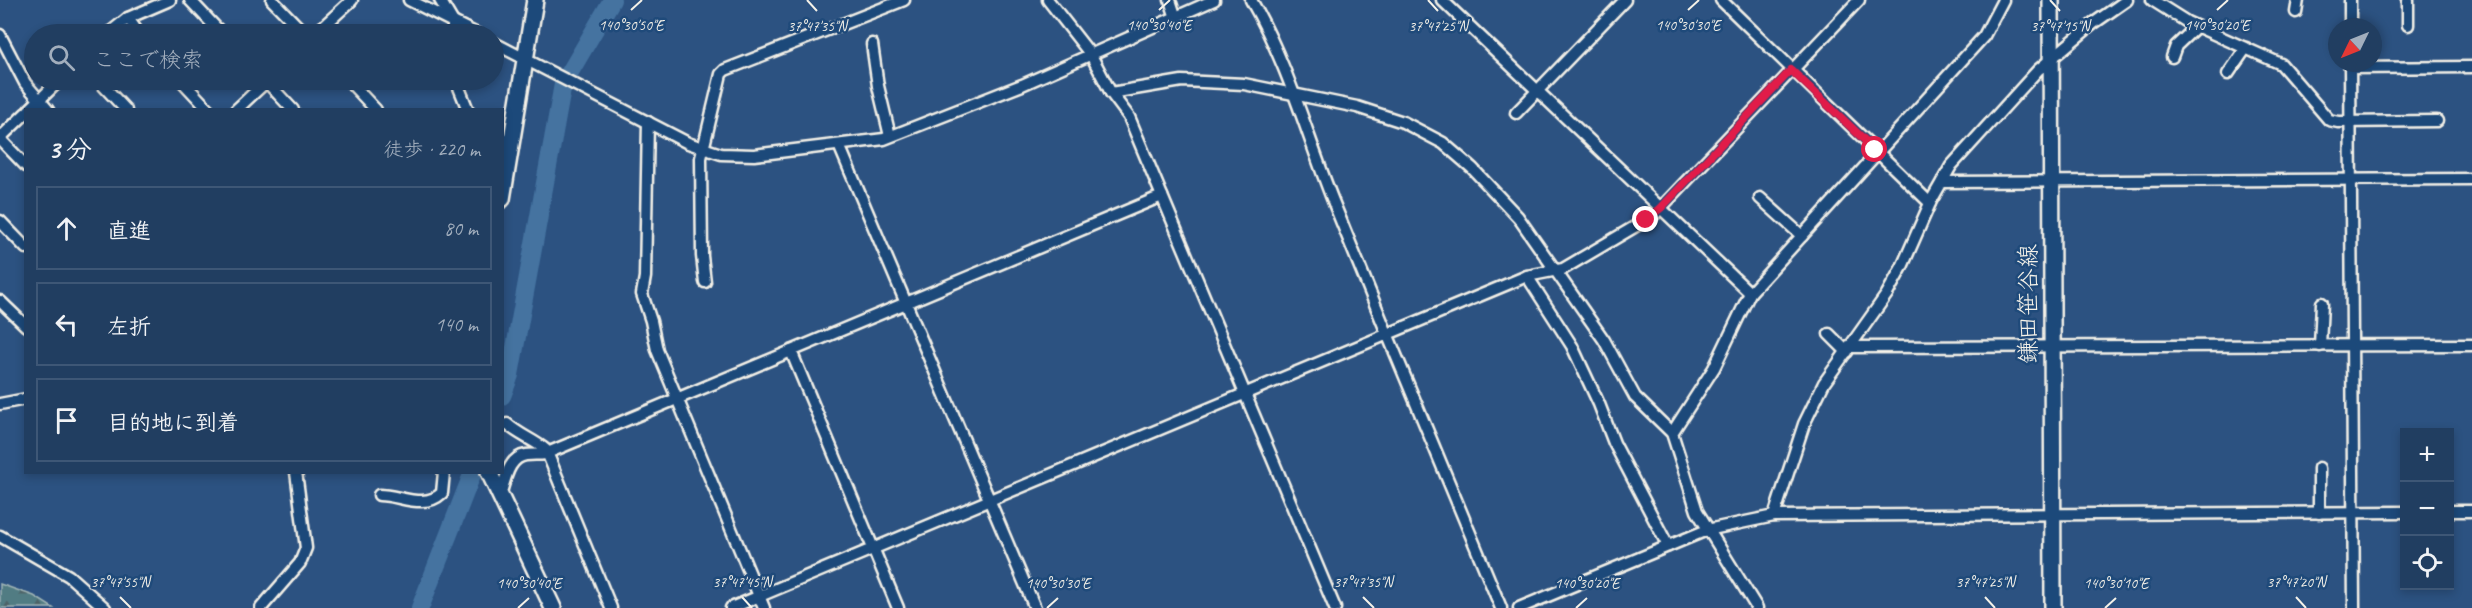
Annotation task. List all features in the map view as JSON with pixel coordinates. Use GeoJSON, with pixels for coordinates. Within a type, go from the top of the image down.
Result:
{"type":"FeatureCollection","features":[{"type":"Feature","properties":{"kind":"street"},"geometry":{"type":"LineString","coordinates":[[120,24],[128,18],[170,0]]}},
{"type":"Feature","properties":{"kind":"street"},"geometry":{"type":"LineString","coordinates":[[190,0],[213,24]]}},
{"type":"Feature","properties":{"kind":"street"},"geometry":{"type":"LineString","coordinates":[[272,0],[295,24]]}},
{"type":"Feature","properties":{"kind":"street"},"geometry":{"type":"LineString","coordinates":[[326,24],[352,0]]}},
{"type":"Feature","properties":{"kind":"street"},"geometry":{"type":"LineString","coordinates":[[409,0],[457,24]]}},
{"type":"Feature","properties":{"kind":"street"},"geometry":{"type":"LineString","coordinates":[[440,0],[453,22]]}},
{"type":"Feature","properties":{"kind":"street"},"geometry":{"type":"LineString","coordinates":[[504,187],[535,0]]}},
{"type":"Feature","properties":{"kind":"street"},"geometry":{"type":"LineString","coordinates":[[705,282],[702,256],[702,148],[721,74],[725,70],[904,0]]}},
{"type":"Feature","properties":{"kind":"street"},"geometry":{"type":"LineString","coordinates":[[1048,0],[1091,55],[1111,93],[1137,131],[1162,196],[1335,608]]}},
{"type":"Feature","properties":{"kind":"street"},"geometry":{"type":"LineString","coordinates":[[1170,0],[1176,18]]}},
{"type":"Feature","properties":{"kind":"street"},"geometry":{"type":"LineString","coordinates":[[504,48],[702,148],[721,154],[754,155],[875,141],[890,136],[1022,85],[1214,0]]}},
{"type":"Feature","properties":{"kind":"street"},"geometry":{"type":"LineString","coordinates":[[1251,0],[1270,35],[1297,96],[1303,120],[1323,174],[1501,608]]}},
{"type":"Feature","properties":{"kind":"street"},"geometry":{"type":"LineString","coordinates":[[1443,0],[1750,293]]}},
{"type":"Feature","properties":{"kind":"street"},"geometry":{"type":"LineString","coordinates":[[1516,113],[1625,0]]}},
{"type":"Feature","properties":{"kind":"street"},"geometry":{"type":"LineString","coordinates":[[1721,0],[1930,203]]}},
{"type":"Feature","properties":{"kind":"street"},"geometry":{"type":"LineString","coordinates":[[730,608],[1527,276],[1556,271],[1638,225],[1661,208],[1859,0]]}},
{"type":"Feature","properties":{"kind":"street"},"geometry":{"type":"LineString","coordinates":[[1672,433],[1714,368],[1750,293],[1984,36],[2003,0]]}},
{"type":"Feature","properties":{"kind":"street","name":"鎌田笹谷線"},"geometry":{"type":"LineString","coordinates":[[2051,0],[2053,608]]}},
{"type":"Feature","properties":{"kind":"street"},"geometry":{"type":"LineString","coordinates":[[1774,516],[1804,424],[1824,383],[1887,294],[1930,203],[1951,166],[2038,70],[2094,23],[2127,0]]}},
{"type":"Feature","properties":{"kind":"street"},"geometry":{"type":"LineString","coordinates":[[2152,0],[2196,27],[2277,61],[2286,68],[2327,119],[2338,122],[2437,122]]}},
{"type":"Feature","properties":{"kind":"street"},"geometry":{"type":"LineString","coordinates":[[2296,12],[2298,0]]}},
{"type":"Feature","properties":{"kind":"street"},"geometry":{"type":"LineString","coordinates":[[2350,0],[2350,18]]}},
{"type":"Feature","properties":{"kind":"street"},"geometry":{"type":"LineString","coordinates":[[2408,0],[2408,25]]}},
{"type":"Feature","properties":{"kind":"street"},"geometry":{"type":"LineString","coordinates":[[128,18],[132,24]]}},
{"type":"Feature","properties":{"kind":"street"},"geometry":{"type":"LineString","coordinates":[[2172,57],[2176,46],[2196,27]]}},
{"type":"Feature","properties":{"kind":"street"},"geometry":{"type":"LineString","coordinates":[[0,35],[24,81]]}},
{"type":"Feature","properties":{"kind":"street"},"geometry":{"type":"LineString","coordinates":[[872,44],[878,86],[890,136]]}},
{"type":"Feature","properties":{"kind":"street"},"geometry":{"type":"LineString","coordinates":[[2228,74],[2247,48]]}},
{"type":"Feature","properties":{"kind":"street"},"geometry":{"type":"LineString","coordinates":[[2382,66],[2472,68]]}},
{"type":"Feature","properties":{"kind":"street"},"geometry":{"type":"LineString","coordinates":[[2350,72],[2354,608]]}},
{"type":"Feature","properties":{"kind":"street"},"geometry":{"type":"LineString","coordinates":[[1111,93],[1182,81],[1244,84],[1357,107],[1403,122],[1443,142],[1472,168],[1510,208],[1604,340],[1635,397],[1672,433],[1693,502],[1707,530],[1757,608]]}},
{"type":"Feature","properties":{"kind":"street"},"geometry":{"type":"LineString","coordinates":[[31,90],[46,108]]}},
{"type":"Feature","properties":{"kind":"street"},"geometry":{"type":"LineString","coordinates":[[31,108],[50,90]]}},
{"type":"Feature","properties":{"kind":"street"},"geometry":{"type":"LineString","coordinates":[[107,90],[124,108]]}},
{"type":"Feature","properties":{"kind":"street"},"geometry":{"type":"LineString","coordinates":[[191,90],[208,108]]}},
{"type":"Feature","properties":{"kind":"street"},"geometry":{"type":"LineString","coordinates":[[238,108],[256,90]]}},
{"type":"Feature","properties":{"kind":"street"},"geometry":{"type":"LineString","coordinates":[[275,90],[291,108]]}},
{"type":"Feature","properties":{"kind":"street"},"geometry":{"type":"LineString","coordinates":[[357,90],[374,108]]}},
{"type":"Feature","properties":{"kind":"street"},"geometry":{"type":"LineString","coordinates":[[460,90],[467,108]]}},
{"type":"Feature","properties":{"kind":"street"},"geometry":{"type":"LineString","coordinates":[[24,115],[0,138],[24,164]]}},
{"type":"Feature","properties":{"kind":"street"},"geometry":{"type":"LineString","coordinates":[[648,122],[646,270],[642,294],[657,350],[764,608]]}},
{"type":"Feature","properties":{"kind":"street"},"geometry":{"type":"LineString","coordinates":[[840,145],[1035,608]]}},
{"type":"Feature","properties":{"kind":"street"},"geometry":{"type":"LineString","coordinates":[[1942,182],[2472,179]]}},
{"type":"Feature","properties":{"kind":"street"},"geometry":{"type":"LineString","coordinates":[[498,492],[502,489],[506,474],[517,460],[526,455],[545,454],[1162,196]]}},
{"type":"Feature","properties":{"kind":"street"},"geometry":{"type":"LineString","coordinates":[[1760,198],[1802,236]]}},
{"type":"Feature","properties":{"kind":"street"},"geometry":{"type":"LineString","coordinates":[[0,221],[24,246]]}},
{"type":"Feature","properties":{"kind":"street"},"geometry":{"type":"LineString","coordinates":[[1527,276],[1572,346],[1614,443],[1668,546]]}},
{"type":"Feature","properties":{"kind":"street"},"geometry":{"type":"LineString","coordinates":[[0,301],[24,324]]}},
{"type":"Feature","properties":{"kind":"street"},"geometry":{"type":"LineString","coordinates":[[2320,346],[2322,303]]}},
{"type":"Feature","properties":{"kind":"street"},"geometry":{"type":"LineString","coordinates":[[1829,334],[1849,350],[2051,346],[2472,345]]}},
{"type":"Feature","properties":{"kind":"street"},"geometry":{"type":"LineString","coordinates":[[791,351],[898,608]]}},
{"type":"Feature","properties":{"kind":"street"},"geometry":{"type":"LineString","coordinates":[[0,404],[24,399]]}},
{"type":"Feature","properties":{"kind":"street"},"geometry":{"type":"LineString","coordinates":[[507,424],[546,450],[545,454],[611,608]]}},
{"type":"Feature","properties":{"kind":"street"},"geometry":{"type":"LineString","coordinates":[[2319,468],[2319,513]]}},
{"type":"Feature","properties":{"kind":"street"},"geometry":{"type":"LineString","coordinates":[[261,608],[300,563],[306,548],[297,474]]}},
{"type":"Feature","properties":{"kind":"street"},"geometry":{"type":"LineString","coordinates":[[379,495],[419,502],[431,500],[442,493],[444,474]]}},
{"type":"Feature","properties":{"kind":"street"},"geometry":{"type":"LineString","coordinates":[[490,474],[553,608]]}},
{"type":"Feature","properties":{"kind":"street"},"geometry":{"type":"LineString","coordinates":[[2454,511],[2472,511]]}},
{"type":"Feature","properties":{"kind":"street"},"geometry":{"type":"LineString","coordinates":[[1519,608],[1707,530],[1774,516],[2053,512],[2400,512]]}},
{"type":"Feature","properties":{"kind":"street"},"geometry":{"type":"LineString","coordinates":[[0,536],[69,576],[105,608]]}},
{"type":"Feature","properties":{"kind":"green space"},"geometry":{"type":"Polygon","coordinates":[[[0,584],[34,596],[53,608],[0,608],[0,584]]]}},
{"type":"Feature","properties":{"kind":"waterway"},"geometry":{"type":"LineString","coordinates":[[504,391],[510,375],[563,84],[612,0]]}},
{"type":"Feature","properties":{"kind":"waterway"},"geometry":{"type":"LineString","coordinates":[[420,608],[472,474]]}},
{"type":"Feature","properties":{"kind":"route"},"geometry":{"type":"LineString","coordinates":[[1646,220],[1661,208],[1791,70],[1875,150]]}}]}
